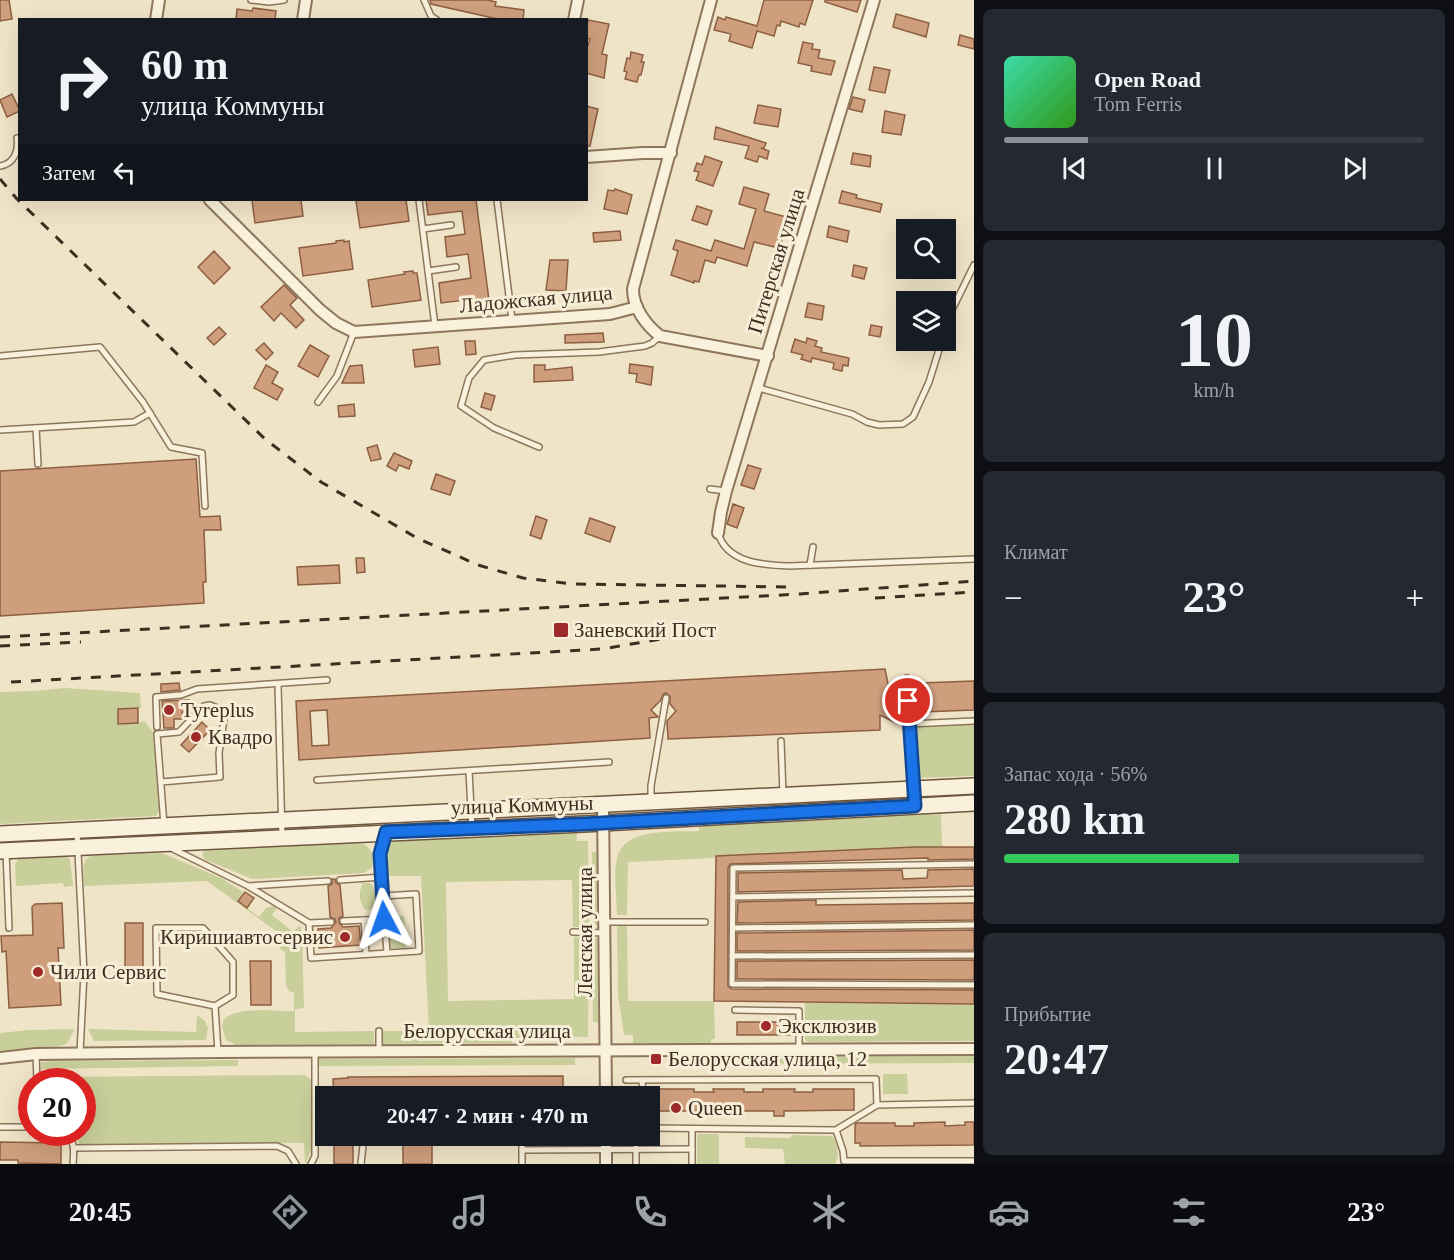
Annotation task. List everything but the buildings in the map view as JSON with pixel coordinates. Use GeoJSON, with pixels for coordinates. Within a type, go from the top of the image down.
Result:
{"type":"FeatureCollection","features":[{"type":"Feature","properties":{"kind":"street"},"geometry":{"type":"LineString","coordinates":[[156,18],[159,0]]}},
{"type":"Feature","properties":{"kind":"street"},"geometry":{"type":"LineString","coordinates":[[303,18],[306,0]]}},
{"type":"Feature","properties":{"kind":"street"},"geometry":{"type":"LineString","coordinates":[[574,18],[578,0]]}},
{"type":"Feature","properties":{"kind":"street","name":"Ладожская улица"},"geometry":{"type":"LineString","coordinates":[[354,332],[610,314],[636,307],[633,290],[711,0]]}},
{"type":"Feature","properties":{"kind":"street","name":"Питерская улица"},"geometry":{"type":"LineString","coordinates":[[718,533],[726,492],[874,0]]}},
{"type":"Feature","properties":{"kind":"street"},"geometry":{"type":"LineString","coordinates":[[588,157],[671,153]]}},
{"type":"Feature","properties":{"kind":"street"},"geometry":{"type":"LineString","coordinates":[[211,201],[320,310],[336,323],[354,332]]}},
{"type":"Feature","properties":{"kind":"street"},"geometry":{"type":"LineString","coordinates":[[636,307],[651,329],[660,336],[768,357]]}},
{"type":"Feature","properties":{"kind":"street","name":"улица Коммуны"},"geometry":{"type":"LineString","coordinates":[[0,834],[974,786]]}},
{"type":"Feature","properties":{"kind":"street","name":"улица Коммуны"},"geometry":{"type":"LineString","coordinates":[[3,851],[974,803]]}},
{"type":"Feature","properties":{"kind":"street","name":"Ленская улица"},"geometry":{"type":"LineString","coordinates":[[603,804],[606,1086]]}},
{"type":"Feature","properties":{"kind":"street","name":"Белорусская улица"},"geometry":{"type":"LineString","coordinates":[[0,1058],[36,1054],[218,1052],[974,1049]]}},
{"type":"Feature","properties":{"kind":"street"},"geometry":{"type":"LineString","coordinates":[[606,1148],[606,1164]]}},
{"type":"Feature","properties":{"kind":"lane"},"geometry":{"type":"LineString","coordinates":[[251,0],[269,2],[284,0]]}},
{"type":"Feature","properties":{"kind":"lane"},"geometry":{"type":"LineString","coordinates":[[423,0],[434,18]]}},
{"type":"Feature","properties":{"kind":"lane"},"geometry":{"type":"LineString","coordinates":[[1,168],[13,159],[18,146],[17,138]]}},
{"type":"Feature","properties":{"kind":"lane"},"geometry":{"type":"LineString","coordinates":[[419,201],[435,326]]}},
{"type":"Feature","properties":{"kind":"lane"},"geometry":{"type":"LineString","coordinates":[[497,201],[512,320]]}},
{"type":"Feature","properties":{"kind":"lane"},"geometry":{"type":"LineString","coordinates":[[423,229],[451,225]]}},
{"type":"Feature","properties":{"kind":"lane"},"geometry":{"type":"LineString","coordinates":[[956,302],[974,265]]}},
{"type":"Feature","properties":{"kind":"lane"},"geometry":{"type":"LineString","coordinates":[[428,271],[456,267]]}},
{"type":"Feature","properties":{"kind":"lane"},"geometry":{"type":"LineString","coordinates":[[318,402],[337,376],[354,332]]}},
{"type":"Feature","properties":{"kind":"lane"},"geometry":{"type":"LineString","coordinates":[[539,447],[494,428],[461,406],[469,378],[484,360],[515,355],[599,352],[645,346],[660,336]]}},
{"type":"Feature","properties":{"kind":"lane"},"geometry":{"type":"LineString","coordinates":[[0,356],[100,347],[150,413],[171,447],[202,453],[205,506]]}},
{"type":"Feature","properties":{"kind":"lane"},"geometry":{"type":"LineString","coordinates":[[759,388],[852,414],[867,422],[879,425],[903,424],[913,417],[929,382],[939,351]]}},
{"type":"Feature","properties":{"kind":"lane"},"geometry":{"type":"LineString","coordinates":[[0,429],[134,422],[150,413]]}},
{"type":"Feature","properties":{"kind":"lane"},"geometry":{"type":"LineString","coordinates":[[36,428],[38,464]]}},
{"type":"Feature","properties":{"kind":"lane"},"geometry":{"type":"LineString","coordinates":[[710,489],[726,492]]}},
{"type":"Feature","properties":{"kind":"lane"},"geometry":{"type":"LineString","coordinates":[[718,533],[726,550],[742,559],[763,565],[974,559]]}},
{"type":"Feature","properties":{"kind":"lane"},"geometry":{"type":"LineString","coordinates":[[810,565],[813,547]]}},
{"type":"Feature","properties":{"kind":"lane"},"geometry":{"type":"LineString","coordinates":[[907,678],[915,806]]}},
{"type":"Feature","properties":{"kind":"lane"},"geometry":{"type":"LineString","coordinates":[[157,727],[156,697],[181,695],[197,689],[327,680]]}},
{"type":"Feature","properties":{"kind":"lane"},"geometry":{"type":"LineString","coordinates":[[278,685],[282,837]]}},
{"type":"Feature","properties":{"kind":"lane"},"geometry":{"type":"LineString","coordinates":[[651,802],[651,786],[666,698]]}},
{"type":"Feature","properties":{"kind":"lane"},"geometry":{"type":"LineString","coordinates":[[161,782],[220,777],[219,753],[224,718],[220,709],[210,705],[204,706],[179,732],[157,734],[164,826]]}},
{"type":"Feature","properties":{"kind":"lane"},"geometry":{"type":"LineString","coordinates":[[909,724],[974,721]]}},
{"type":"Feature","properties":{"kind":"lane"},"geometry":{"type":"LineString","coordinates":[[781,741],[783,795]]}},
{"type":"Feature","properties":{"kind":"lane"},"geometry":{"type":"LineString","coordinates":[[317,780],[609,762]]}},
{"type":"Feature","properties":{"kind":"lane"},"geometry":{"type":"LineString","coordinates":[[469,771],[472,828]]}},
{"type":"Feature","properties":{"kind":"lane"},"geometry":{"type":"LineString","coordinates":[[77,830],[84,973],[80,1054]]}},
{"type":"Feature","properties":{"kind":"lane"},"geometry":{"type":"LineString","coordinates":[[386,832],[380,854],[387,953]]}},
{"type":"Feature","properties":{"kind":"lane"},"geometry":{"type":"LineString","coordinates":[[161,843],[248,886],[309,923],[331,922]]}},
{"type":"Feature","properties":{"kind":"lane"},"geometry":{"type":"LineString","coordinates":[[3,851],[9,928]]}},
{"type":"Feature","properties":{"kind":"lane"},"geometry":{"type":"LineString","coordinates":[[974,864],[733,868],[732,956],[732,984],[974,985]]}},
{"type":"Feature","properties":{"kind":"lane"},"geometry":{"type":"LineString","coordinates":[[340,880],[382,877]]}},
{"type":"Feature","properties":{"kind":"lane"},"geometry":{"type":"LineString","coordinates":[[248,886],[328,881]]}},
{"type":"Feature","properties":{"kind":"lane"},"geometry":{"type":"LineString","coordinates":[[733,897],[974,893]]}},
{"type":"Feature","properties":{"kind":"lane"},"geometry":{"type":"LineString","coordinates":[[309,923],[311,958],[419,951],[416,894],[383,896]]}},
{"type":"Feature","properties":{"kind":"lane"},"geometry":{"type":"LineString","coordinates":[[343,921],[384,919]]}},
{"type":"Feature","properties":{"kind":"lane"},"geometry":{"type":"LineString","coordinates":[[364,920],[366,954]]}},
{"type":"Feature","properties":{"kind":"lane"},"geometry":{"type":"LineString","coordinates":[[573,932],[605,927],[705,922]]}},
{"type":"Feature","properties":{"kind":"lane"},"geometry":{"type":"LineString","coordinates":[[733,928],[974,925]]}},
{"type":"Feature","properties":{"kind":"lane"},"geometry":{"type":"LineString","coordinates":[[156,928],[203,928],[233,962],[233,995],[215,1006],[157,994],[156,928]]}},
{"type":"Feature","properties":{"kind":"lane"},"geometry":{"type":"LineString","coordinates":[[732,956],[974,956]]}},
{"type":"Feature","properties":{"kind":"lane"},"geometry":{"type":"LineString","coordinates":[[215,1006],[218,1052]]}},
{"type":"Feature","properties":{"kind":"lane"},"geometry":{"type":"LineString","coordinates":[[735,1010],[799,1011],[799,1050]]}},
{"type":"Feature","properties":{"kind":"lane"},"geometry":{"type":"LineString","coordinates":[[379,1031],[379,1051]]}},
{"type":"Feature","properties":{"kind":"lane"},"geometry":{"type":"LineString","coordinates":[[311,1164],[315,1156],[315,1052]]}},
{"type":"Feature","properties":{"kind":"lane"},"geometry":{"type":"LineString","coordinates":[[36,1054],[36,1068]]}},
{"type":"Feature","properties":{"kind":"lane"},"geometry":{"type":"LineString","coordinates":[[626,1080],[876,1079],[877,1105]]}},
{"type":"Feature","properties":{"kind":"lane"},"geometry":{"type":"LineString","coordinates":[[642,1080],[642,1086]]}},
{"type":"Feature","properties":{"kind":"lane"},"geometry":{"type":"LineString","coordinates":[[660,1128],[836,1131],[877,1105],[974,1103]]}},
{"type":"Feature","properties":{"kind":"lane"},"geometry":{"type":"LineString","coordinates":[[0,1127],[18,1127]]}},
{"type":"Feature","properties":{"kind":"lane"},"geometry":{"type":"LineString","coordinates":[[692,1130],[692,1164]]}},
{"type":"Feature","properties":{"kind":"lane"},"geometry":{"type":"LineString","coordinates":[[836,1131],[844,1161],[974,1161]]}},
{"type":"Feature","properties":{"kind":"lane"},"geometry":{"type":"LineString","coordinates":[[73,1164],[74,1148],[277,1146],[288,1151],[296,1164]]}},
{"type":"Feature","properties":{"kind":"lane"},"geometry":{"type":"LineString","coordinates":[[361,1164],[363,1146]]}},
{"type":"Feature","properties":{"kind":"lane"},"geometry":{"type":"LineString","coordinates":[[522,1146],[522,1164]]}},
{"type":"Feature","properties":{"kind":"lane"},"geometry":{"type":"LineString","coordinates":[[636,1148],[636,1164]]}},
{"type":"Feature","properties":{"kind":"lane"},"geometry":{"type":"LineString","coordinates":[[522,1150],[692,1149]]}},
{"type":"Feature","properties":{"kind":"green space"},"geometry":{"type":"Polygon","coordinates":[[[65,688],[140,693],[141,708],[118,709],[118,723],[145,721],[154,734],[159,801],[159,811],[156,816],[0,824],[0,692],[65,688]]]}},
{"type":"Feature","properties":{"kind":"green space"},"geometry":{"type":"Polygon","coordinates":[[[974,724],[974,776],[917,778],[916,727],[974,724]]]}},
{"type":"Feature","properties":{"kind":"green space"},"geometry":{"type":"Polygon","coordinates":[[[941,814],[942,847],[628,862],[627,915],[617,915],[615,879],[617,859],[621,849],[629,841],[639,836],[651,833],[699,831],[699,826],[941,814]]]}},
{"type":"Feature","properties":{"kind":"green space"},"geometry":{"type":"Polygon","coordinates":[[[577,833],[577,841],[588,841],[589,927],[573,927],[572,880],[446,882],[448,1001],[574,999],[574,937],[589,938],[588,1037],[512,1038],[512,1043],[382,1044],[382,1031],[429,1031],[421,876],[391,876],[384,872],[383,853],[387,845],[395,841],[577,833]]]}},
{"type":"Feature","properties":{"kind":"green space"},"geometry":{"type":"Polygon","coordinates":[[[361,843],[368,847],[373,856],[372,868],[364,873],[252,879],[204,859],[202,854],[205,850],[361,843]]]}},
{"type":"Feature","properties":{"kind":"green space"},"geometry":{"type":"Polygon","coordinates":[[[592,852],[597,852],[597,925],[593,925],[592,852]]]}},
{"type":"Feature","properties":{"kind":"green space"},"geometry":{"type":"Polygon","coordinates":[[[162,853],[221,878],[243,892],[237,901],[259,917],[266,908],[273,906],[277,908],[272,915],[293,932],[300,925],[304,1008],[295,1009],[295,1032],[374,1031],[374,1044],[236,1045],[226,1040],[222,1027],[223,1021],[229,1016],[256,1010],[294,1011],[294,992],[290,992],[286,986],[285,952],[280,949],[280,934],[207,881],[84,886],[84,866],[90,856],[162,853]]]}},
{"type":"Feature","properties":{"kind":"green space"},"geometry":{"type":"Polygon","coordinates":[[[66,856],[70,859],[73,886],[64,887],[63,883],[16,886],[15,865],[19,858],[66,856]]]}},
{"type":"Feature","properties":{"kind":"green space"},"geometry":{"type":"Polygon","coordinates":[[[363,883],[370,883],[375,893],[376,899],[372,909],[365,910],[361,903],[360,893],[363,883]]]}},
{"type":"Feature","properties":{"kind":"green space"},"geometry":{"type":"Polygon","coordinates":[[[404,916],[406,948],[389,949],[387,918],[404,916]]]}},
{"type":"Feature","properties":{"kind":"green space"},"geometry":{"type":"Polygon","coordinates":[[[627,925],[628,1001],[714,1001],[715,1039],[711,1039],[711,1043],[633,1043],[633,1035],[624,1035],[618,995],[617,926],[627,925]]]}},
{"type":"Feature","properties":{"kind":"green space"},"geometry":{"type":"Polygon","coordinates":[[[592,938],[597,938],[598,1022],[593,1022],[592,938]]]}},
{"type":"Feature","properties":{"kind":"green space"},"geometry":{"type":"Polygon","coordinates":[[[805,1003],[974,1004],[974,1041],[808,1042],[805,1039],[805,1003]]]}},
{"type":"Feature","properties":{"kind":"green space"},"geometry":{"type":"Polygon","coordinates":[[[197,1015],[205,1021],[208,1028],[206,1040],[94,1041],[88,1029],[196,1032],[197,1015]]]}},
{"type":"Feature","properties":{"kind":"green space"},"geometry":{"type":"Polygon","coordinates":[[[75,1029],[67,1043],[61,1046],[0,1052],[0,1033],[75,1029]]]}},
{"type":"Feature","properties":{"kind":"green space"},"geometry":{"type":"Polygon","coordinates":[[[974,1056],[974,1063],[687,1064],[686,1057],[974,1056]]]}},
{"type":"Feature","properties":{"kind":"green space"},"geometry":{"type":"Polygon","coordinates":[[[575,1058],[575,1065],[319,1066],[319,1059],[575,1058]]]}},
{"type":"Feature","properties":{"kind":"green space"},"geometry":{"type":"Polygon","coordinates":[[[238,1060],[238,1066],[41,1068],[41,1062],[238,1060]]]}},
{"type":"Feature","properties":{"kind":"green space"},"geometry":{"type":"Polygon","coordinates":[[[883,1074],[907,1074],[908,1094],[883,1094],[883,1074]]]}},
{"type":"Feature","properties":{"kind":"green space"},"geometry":{"type":"Polygon","coordinates":[[[305,1075],[311,1080],[311,1151],[305,1164],[304,1143],[96,1144],[96,1077],[305,1075]]]}},
{"type":"Feature","properties":{"kind":"green space"},"geometry":{"type":"Polygon","coordinates":[[[697,1134],[719,1134],[719,1164],[697,1164],[697,1134]]]}},
{"type":"Feature","properties":{"kind":"green space"},"geometry":{"type":"Polygon","coordinates":[[[792,1135],[832,1136],[838,1150],[835,1164],[785,1164],[783,1149],[745,1148],[745,1137],[790,1138],[792,1135]]]}},
{"type":"Feature","properties":{"kind":"railway"},"geometry":{"type":"LineString","coordinates":[[0,179],[18,200]]}},
{"type":"Feature","properties":{"kind":"railway"},"geometry":{"type":"LineString","coordinates":[[19,201],[265,439],[321,482],[417,538],[478,565],[523,578],[573,584],[791,587]]}},
{"type":"Feature","properties":{"kind":"railway"},"geometry":{"type":"LineString","coordinates":[[0,637],[800,594],[974,581]]}},
{"type":"Feature","properties":{"kind":"railway"},"geometry":{"type":"LineString","coordinates":[[875,598],[974,592]]}},
{"type":"Feature","properties":{"kind":"railway"},"geometry":{"type":"LineString","coordinates":[[11,682],[602,649],[703,632]]}},
{"type":"Feature","properties":{"kind":"railway"},"geometry":{"type":"LineString","coordinates":[[0,646],[81,642]]}},
{"type":"Feature","properties":{"kind":"place","name":"Заневский Пост"},"geometry":{"type":"Point","coordinates":[561,630]}},
{"type":"Feature","properties":{"kind":"place","name":"Tyreplus"},"geometry":{"type":"Point","coordinates":[169,710]}},
{"type":"Feature","properties":{"kind":"place","name":"Квадро"},"geometry":{"type":"Point","coordinates":[196,737]}},
{"type":"Feature","properties":{"kind":"place","name":"Киришиавтосервис"},"geometry":{"type":"Point","coordinates":[345,937]}},
{"type":"Feature","properties":{"kind":"place","name":"Чили Сервис"},"geometry":{"type":"Point","coordinates":[38,972]}},
{"type":"Feature","properties":{"kind":"place","name":"Эксклюзив"},"geometry":{"type":"Point","coordinates":[766,1026]}},
{"type":"Feature","properties":{"kind":"place","name":"Белорусская улица, 12"},"geometry":{"type":"Point","coordinates":[656,1059]}},
{"type":"Feature","properties":{"kind":"place","name":"Queen"},"geometry":{"type":"Point","coordinates":[676,1108]}},
{"type":"Feature","properties":{"kind":"route"},"geometry":{"type":"LineString","coordinates":[[384,919],[380,854],[386,832],[915,806],[908,701]]}}]}
